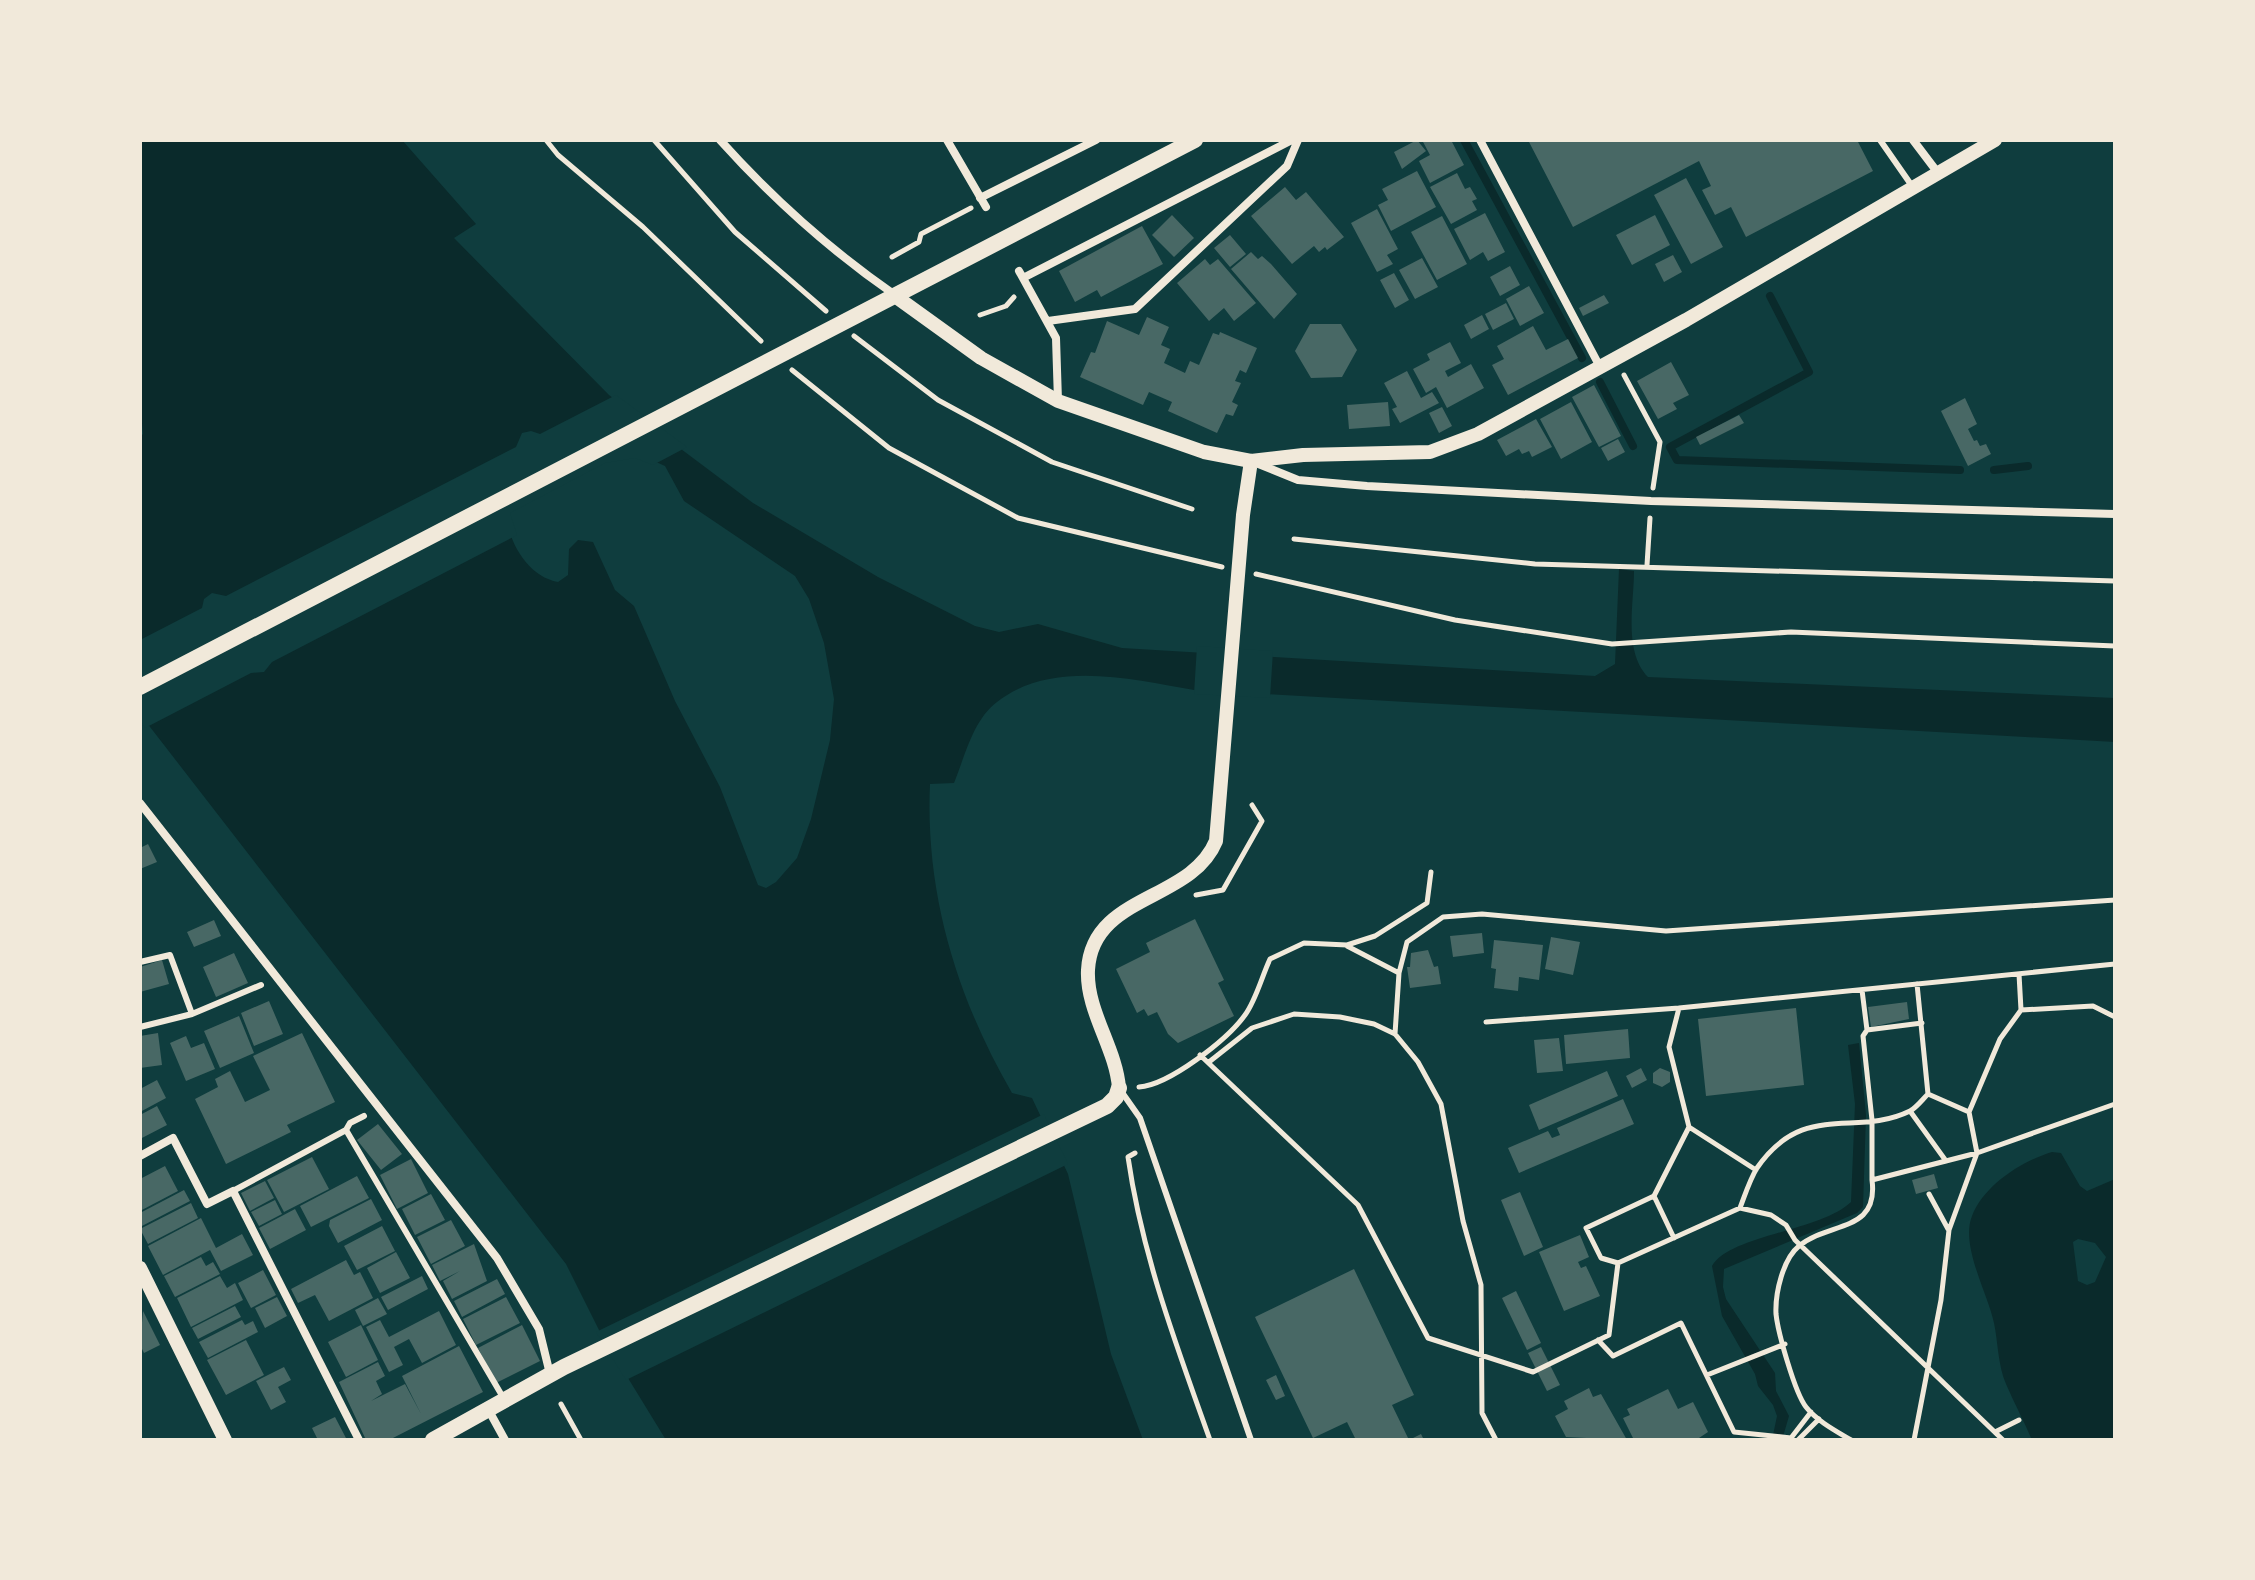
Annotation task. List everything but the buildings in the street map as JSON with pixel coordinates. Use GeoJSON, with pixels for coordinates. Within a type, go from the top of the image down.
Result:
{"type":"FeatureCollection","features":[{"type":"Feature","properties":{"kind":"main road"},"geometry":{"type":"LineString","coordinates":[[140,687],[1195,140]]}},
{"type":"Feature","properties":{"kind":"main road"},"geometry":{"type":"LineString","coordinates":[[433,1440],[557,1371],[1098,1110],[1112,1102],[1119,1088]]}},
{"type":"Feature","properties":{"kind":"street"},"geometry":{"type":"LineString","coordinates":[[720,140],[777,201],[857,269],[981,358],[1058,401],[1204,452],[1251,461],[1298,480],[1651,501],[2115,514]]}},
{"type":"Feature","properties":{"kind":"street"},"geometry":{"type":"LineString","coordinates":[[947,140],[983,202],[1096,140]]}},
{"type":"Feature","properties":{"kind":"street"},"geometry":{"type":"LineString","coordinates":[[1058,401],[1056,338],[1021,275],[1292,140]]}},
{"type":"Feature","properties":{"kind":"street"},"geometry":{"type":"LineString","coordinates":[[1048,321],[1135,309],[1287,166],[1298,140]]}},
{"type":"Feature","properties":{"kind":"street"},"geometry":{"type":"LineString","coordinates":[[1480,140],[1600,367]]}},
{"type":"Feature","properties":{"kind":"street"},"geometry":{"type":"LineString","coordinates":[[1913,140],[1938,173]]}},
{"type":"Feature","properties":{"kind":"street"},"geometry":{"type":"LineString","coordinates":[[1251,461],[1303,455],[1430,452],[1478,434],[1995,140]]}},
{"type":"Feature","properties":{"kind":"street"},"geometry":{"type":"LineString","coordinates":[[1119,1088],[1089,987],[1092,948],[1102,931],[1118,915],[1188,877],[1203,864],[1216,841],[1222,803],[1243,515],[1251,461]]}},
{"type":"Feature","properties":{"kind":"street"},"geometry":{"type":"LineString","coordinates":[[140,803],[274,980],[497,1258],[539,1329],[557,1371]]}},
{"type":"Feature","properties":{"kind":"street"},"geometry":{"type":"LineString","coordinates":[[140,1156],[173,1138],[207,1204],[233,1191],[359,1440]]}},
{"type":"Feature","properties":{"kind":"street"},"geometry":{"type":"LineString","coordinates":[[140,1268],[225,1440]]}},
{"type":"Feature","properties":{"kind":"street"},"geometry":{"type":"LineString","coordinates":[[488,1409],[505,1440]]}},
{"type":"Feature","properties":{"kind":"lane"},"geometry":{"type":"LineString","coordinates":[[1880,140],[1913,187]]}},
{"type":"Feature","properties":{"kind":"lane"},"geometry":{"type":"LineString","coordinates":[[140,962],[170,955],[192,1014]]}},
{"type":"Feature","properties":{"kind":"lane"},"geometry":{"type":"LineString","coordinates":[[140,1027],[192,1014],[261,985]]}},
{"type":"Feature","properties":{"kind":"lane"},"geometry":{"type":"LineString","coordinates":[[1119,1088],[1140,1118],[1251,1440]]}},
{"type":"Feature","properties":{"kind":"lane"},"geometry":{"type":"LineString","coordinates":[[233,1191],[346,1130],[350,1123],[364,1116]]}},
{"type":"Feature","properties":{"kind":"lane"},"geometry":{"type":"LineString","coordinates":[[346,1130],[504,1401]]}},
{"type":"Feature","properties":{"kind":"path"},"geometry":{"type":"LineString","coordinates":[[546,140],[558,155],[643,227],[764,344]]}},
{"type":"Feature","properties":{"kind":"path"},"geometry":{"type":"LineString","coordinates":[[654,140],[735,232],[829,313]]}},
{"type":"Feature","properties":{"kind":"path"},"geometry":{"type":"LineString","coordinates":[[892,257],[919,242],[921,234],[983,202]]}},
{"type":"Feature","properties":{"kind":"path"},"geometry":{"type":"LineString","coordinates":[[980,315],[1009,303]]}},
{"type":"Feature","properties":{"kind":"path"},"geometry":{"type":"LineString","coordinates":[[849,332],[938,400],[1052,462],[1192,509]]}},
{"type":"Feature","properties":{"kind":"path"},"geometry":{"type":"LineString","coordinates":[[1616,358],[1660,442],[1651,501],[1647,565]]}},
{"type":"Feature","properties":{"kind":"path"},"geometry":{"type":"LineString","coordinates":[[786,364],[889,448],[1018,518],[1234,570]]}},
{"type":"Feature","properties":{"kind":"path"},"geometry":{"type":"LineString","coordinates":[[1294,539],[1535,564],[2115,581]]}},
{"type":"Feature","properties":{"kind":"path"},"geometry":{"type":"LineString","coordinates":[[1250,573],[1455,620],[1612,644],[1791,632],[2115,646]]}},
{"type":"Feature","properties":{"kind":"path"},"geometry":{"type":"LineString","coordinates":[[1191,898],[1223,890],[1262,821],[1252,805]]}},
{"type":"Feature","properties":{"kind":"path"},"geometry":{"type":"LineString","coordinates":[[1119,1088],[1150,1086],[1179,1071],[1200,1055],[1246,1015],[1270,959],[1304,943],[1347,945],[1375,936],[1427,903],[1431,872]]}},
{"type":"Feature","properties":{"kind":"path"},"geometry":{"type":"LineString","coordinates":[[1395,1034],[1399,973],[1407,942],[1443,917],[1482,914],[1666,931],[2115,900]]}},
{"type":"Feature","properties":{"kind":"path"},"geometry":{"type":"LineString","coordinates":[[1347,945],[1399,973]]}},
{"type":"Feature","properties":{"kind":"path"},"geometry":{"type":"LineString","coordinates":[[1486,1022],[1679,1008],[2115,964]]}},
{"type":"Feature","properties":{"kind":"path"},"geometry":{"type":"LineString","coordinates":[[1914,1440],[1929,1370],[1949,1230],[1977,1153],[1969,1112],[2000,1039],[2021,1010],[2019,974]]}},
{"type":"Feature","properties":{"kind":"path"},"geometry":{"type":"LineString","coordinates":[[1917,984],[1928,1094]]}},
{"type":"Feature","properties":{"kind":"path"},"geometry":{"type":"LineString","coordinates":[[1851,1440],[1805,1406],[1776,1315],[1779,1285],[1798,1243],[1867,1214],[1875,1200],[1863,1036],[1867,1030],[1862,990]]}},
{"type":"Feature","properties":{"kind":"path"},"geometry":{"type":"LineString","coordinates":[[2021,1010],[2093,1006],[2115,1017]]}},
{"type":"Feature","properties":{"kind":"path"},"geometry":{"type":"LineString","coordinates":[[1679,1008],[1669,1047],[1689,1127],[1654,1196],[1586,1228],[1601,1258],[1618,1263],[1740,1208],[1771,1215],[1786,1225],[1798,1243],[2003,1440]]}},
{"type":"Feature","properties":{"kind":"path"},"geometry":{"type":"LineString","coordinates":[[1209,1062],[1252,1028],[1294,1014],[1340,1017],[1374,1024],[1395,1034],[1418,1062],[1441,1104],[1463,1221],[1481,1285],[1482,1413],[1496,1440]]}},
{"type":"Feature","properties":{"kind":"path"},"geometry":{"type":"LineString","coordinates":[[1867,1030],[1922,1023]]}},
{"type":"Feature","properties":{"kind":"path"},"geometry":{"type":"LineString","coordinates":[[1200,1055],[1358,1205],[1428,1338],[1533,1372],[1609,1335],[1618,1263]]}},
{"type":"Feature","properties":{"kind":"path"},"geometry":{"type":"LineString","coordinates":[[1928,1094],[1969,1112]]}},
{"type":"Feature","properties":{"kind":"path"},"geometry":{"type":"LineString","coordinates":[[1740,1208],[1756,1170],[1777,1145],[1798,1132],[1910,1111],[1928,1094]]}},
{"type":"Feature","properties":{"kind":"path"},"geometry":{"type":"LineString","coordinates":[[1872,1180],[1977,1153],[2115,1104]]}},
{"type":"Feature","properties":{"kind":"path"},"geometry":{"type":"LineString","coordinates":[[1910,1111],[1946,1161]]}},
{"type":"Feature","properties":{"kind":"path"},"geometry":{"type":"LineString","coordinates":[[1689,1127],[1756,1170]]}},
{"type":"Feature","properties":{"kind":"path"},"geometry":{"type":"LineString","coordinates":[[1150,1145],[1128,1157],[1134,1197],[1162,1302],[1210,1440]]}},
{"type":"Feature","properties":{"kind":"path"},"geometry":{"type":"LineString","coordinates":[[1929,1194],[1949,1230]]}},
{"type":"Feature","properties":{"kind":"path"},"geometry":{"type":"LineString","coordinates":[[1654,1196],[1674,1238]]}},
{"type":"Feature","properties":{"kind":"path"},"geometry":{"type":"LineString","coordinates":[[1598,1340],[1613,1356],[1681,1323],[1739,1440]]}},
{"type":"Feature","properties":{"kind":"path"},"geometry":{"type":"LineString","coordinates":[[1707,1375],[1785,1344]]}},
{"type":"Feature","properties":{"kind":"path"},"geometry":{"type":"LineString","coordinates":[[561,1404],[581,1440]]}},
{"type":"Feature","properties":{"kind":"path"},"geometry":{"type":"LineString","coordinates":[[1734,1432],[1768,1438],[1791,1438],[1811,1412]]}},
{"type":"Feature","properties":{"kind":"path"},"geometry":{"type":"LineString","coordinates":[[1798,1440],[1819,1419]]}},
{"type":"Feature","properties":{"kind":"path"},"geometry":{"type":"LineString","coordinates":[[1995,1432],[2019,1420]]}},
{"type":"Feature","properties":{"kind":"water"},"geometry":{"type":"Polygon","coordinates":[[[140,140],[402,140],[476,224],[454,238],[609,395],[753,503],[878,577],[975,626],[999,632],[1038,624],[1122,648],[1595,676],[1615,664],[1619,569],[1634,571],[1633,641],[1640,666],[1648,677],[2115,698],[2115,742],[1194,690],[1093,676],[1042,680],[1018,689],[997,702],[982,718],[954,783],[930,784],[930,825],[939,905],[961,982],[992,1057],[1012,1093],[1032,1098],[1068,1174],[1111,1354],[1143,1440],[666,1440],[601,1334],[566,1264],[140,714],[140,437],[143,434],[140,403],[140,140]],[[636,453],[604,460],[506,511],[507,522],[521,556],[537,573],[558,582],[568,575],[569,549],[578,540],[593,542],[615,590],[634,606],[675,701],[720,787],[758,885],[766,888],[776,882],[797,858],[811,819],[830,740],[834,699],[824,643],[809,599],[795,576],[684,501],[665,466],[636,453]]]}},
{"type":"Feature","properties":{"kind":"water"},"geometry":{"type":"Polygon","coordinates":[[[1859,1043],[1866,1115],[1863,1207],[1857,1213],[1724,1269],[1726,1299],[1775,1373],[1776,1391],[1789,1416],[1782,1440],[1772,1440],[1777,1416],[1722,1316],[1712,1266],[1737,1247],[1819,1220],[1851,1202],[1855,1104],[1848,1045],[1859,1043]]]}},
{"type":"Feature","properties":{"kind":"water"},"geometry":{"type":"Polygon","coordinates":[[[2061,1153],[2080,1186],[2087,1191],[2115,1179],[2115,1440],[2032,1440],[2001,1370],[1994,1323],[1972,1255],[1969,1228],[1985,1194],[2005,1176],[2040,1156],[2061,1153]],[[2078,1239],[2073,1242],[2078,1281],[2087,1285],[2095,1282],[2106,1257],[2095,1243],[2078,1239]]]}},
{"type":"Feature","properties":{"kind":"pier"},"geometry":{"type":"Polygon","coordinates":[[[616,395],[687,447],[653,465],[635,458],[605,463],[510,513],[517,535],[272,662],[264,672],[251,673],[145,728],[140,721],[140,640],[202,608],[204,599],[212,593],[226,596],[516,447],[522,433],[531,431],[540,434],[616,395]]]}},
{"type":"Feature","properties":{"kind":"pier"},"geometry":{"type":"Polygon","coordinates":[[[1197,646],[1273,651],[1270,698],[1194,694],[1197,646]]]}},
{"type":"Feature","properties":{"kind":"pier"},"geometry":{"type":"Polygon","coordinates":[[[1044,1114],[1068,1164],[626,1380],[596,1332],[1044,1114]]]}},
{"type":"Feature","properties":{"kind":"waterway"},"geometry":{"type":"LineString","coordinates":[[1464,140],[1582,358]]}},
{"type":"Feature","properties":{"kind":"waterway"},"geometry":{"type":"LineString","coordinates":[[1770,296],[1809,372],[1670,447],[1677,460],[1960,470]]}},
{"type":"Feature","properties":{"kind":"waterway"},"geometry":{"type":"LineString","coordinates":[[1600,382],[1633,446]]}},
{"type":"Feature","properties":{"kind":"waterway"},"geometry":{"type":"LineString","coordinates":[[1994,470],[2028,466]]}}]}
